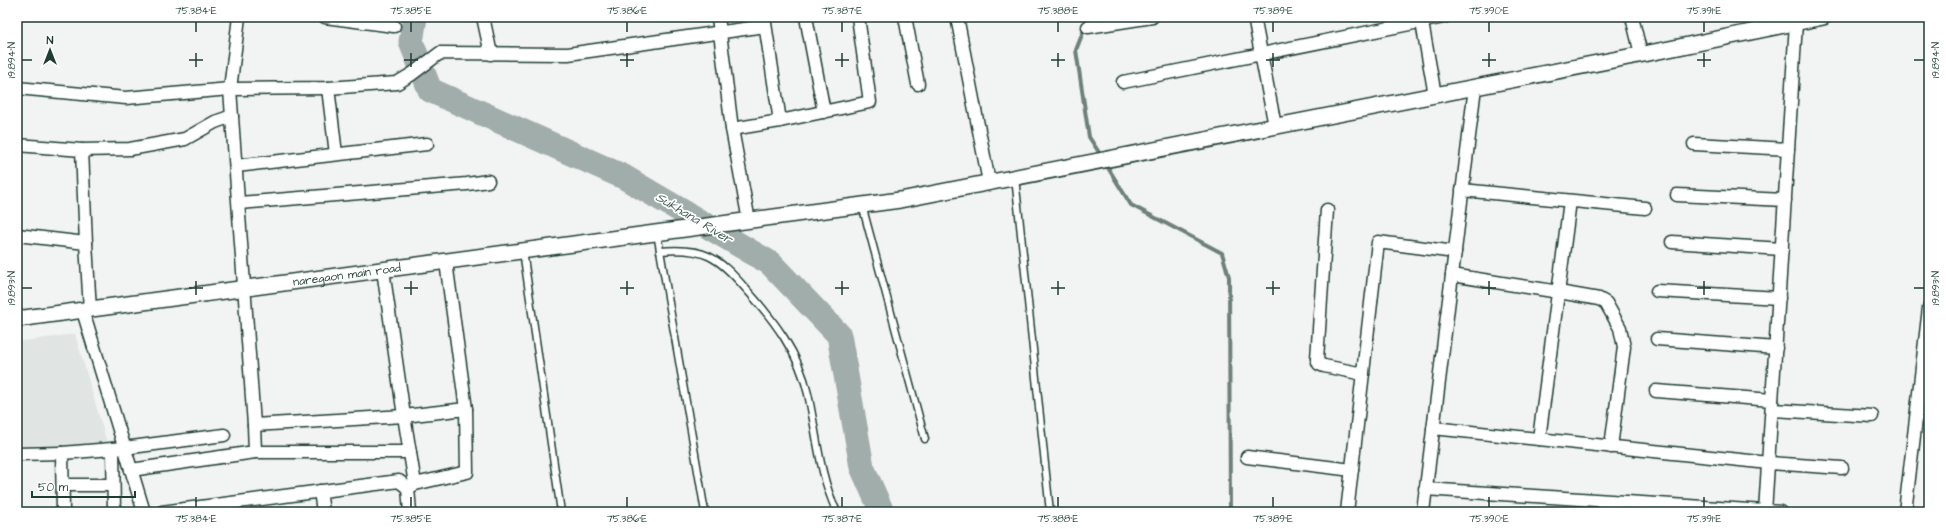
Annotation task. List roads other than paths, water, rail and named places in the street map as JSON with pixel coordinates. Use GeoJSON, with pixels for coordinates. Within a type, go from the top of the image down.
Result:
{"type":"FeatureCollection","features":[{"type":"Feature","properties":{"kind":"street"},"geometry":{"type":"LineString","coordinates":[[239,17],[230,89],[246,288],[255,452]]}},
{"type":"Feature","properties":{"kind":"street"},"geometry":{"type":"LineString","coordinates":[[325,17],[394,26]]}},
{"type":"Feature","properties":{"kind":"street"},"geometry":{"type":"LineString","coordinates":[[483,17],[491,54]]}},
{"type":"Feature","properties":{"kind":"street"},"geometry":{"type":"LineString","coordinates":[[718,17],[732,129],[749,220]]}},
{"type":"Feature","properties":{"kind":"street"},"geometry":{"type":"LineString","coordinates":[[806,17],[824,112]]}},
{"type":"Feature","properties":{"kind":"street"},"geometry":{"type":"LineString","coordinates":[[732,129],[780,121],[870,102],[858,17]]}},
{"type":"Feature","properties":{"kind":"street"},"geometry":{"type":"LineString","coordinates":[[905,17],[918,84]]}},
{"type":"Feature","properties":{"kind":"street"},"geometry":{"type":"LineString","coordinates":[[957,17],[989,182]]}},
{"type":"Feature","properties":{"kind":"street"},"geometry":{"type":"LineString","coordinates":[[1088,27],[1152,17]]}},
{"type":"Feature","properties":{"kind":"street"},"geometry":{"type":"LineString","coordinates":[[1254,17],[1275,126]]}},
{"type":"Feature","properties":{"kind":"street"},"geometry":{"type":"LineString","coordinates":[[1123,82],[1422,19],[1444,17]]}},
{"type":"Feature","properties":{"kind":"street"},"geometry":{"type":"LineString","coordinates":[[1632,17],[1641,54]]}},
{"type":"Feature","properties":{"kind":"street","name":"naregaon main road"},"geometry":{"type":"LineString","coordinates":[[17,320],[900,200],[1823,17]]}},
{"type":"Feature","properties":{"kind":"street"},"geometry":{"type":"LineString","coordinates":[[1422,19],[1435,95]]}},
{"type":"Feature","properties":{"kind":"street"},"geometry":{"type":"LineString","coordinates":[[17,88],[126,98],[230,89],[328,88],[397,83],[412,74],[440,53],[568,54],[721,32],[765,22],[780,121]]}},
{"type":"Feature","properties":{"kind":"street"},"geometry":{"type":"LineString","coordinates":[[1765,511],[1796,23]]}},
{"type":"Feature","properties":{"kind":"street"},"geometry":{"type":"LineString","coordinates":[[1423,512],[1475,87]]}},
{"type":"Feature","properties":{"kind":"street"},"geometry":{"type":"LineString","coordinates":[[328,88],[336,154]]}},
{"type":"Feature","properties":{"kind":"street"},"geometry":{"type":"LineString","coordinates":[[17,145],[82,150],[130,149],[185,139],[215,122],[232,116]]}},
{"type":"Feature","properties":{"kind":"street"},"geometry":{"type":"LineString","coordinates":[[236,166],[427,144]]}},
{"type":"Feature","properties":{"kind":"street"},"geometry":{"type":"LineString","coordinates":[[1694,144],[1788,148]]}},
{"type":"Feature","properties":{"kind":"street"},"geometry":{"type":"LineString","coordinates":[[82,150],[86,243],[86,310],[119,449],[131,470],[144,512]]}},
{"type":"Feature","properties":{"kind":"street"},"geometry":{"type":"LineString","coordinates":[[239,203],[488,181]]}},
{"type":"Feature","properties":{"kind":"street"},"geometry":{"type":"LineString","coordinates":[[1462,190],[1645,208]]}},
{"type":"Feature","properties":{"kind":"street"},"geometry":{"type":"LineString","coordinates":[[1676,195],[1785,200]]}},
{"type":"Feature","properties":{"kind":"street"},"geometry":{"type":"LineString","coordinates":[[1539,439],[1570,201]]}},
{"type":"Feature","properties":{"kind":"street"},"geometry":{"type":"LineString","coordinates":[[1327,210],[1317,360],[1319,364],[1324,366],[1363,374]]}},
{"type":"Feature","properties":{"kind":"street"},"geometry":{"type":"LineString","coordinates":[[17,235],[86,243]]}},
{"type":"Feature","properties":{"kind":"street"},"geometry":{"type":"LineString","coordinates":[[1347,512],[1378,242],[1455,252]]}},
{"type":"Feature","properties":{"kind":"street"},"geometry":{"type":"LineString","coordinates":[[1672,242],[1782,248]]}},
{"type":"Feature","properties":{"kind":"street"},"geometry":{"type":"LineString","coordinates":[[162,512],[399,481],[411,486],[467,472],[466,409],[446,262]]}},
{"type":"Feature","properties":{"kind":"street"},"geometry":{"type":"LineString","coordinates":[[383,270],[410,452],[410,512]]}},
{"type":"Feature","properties":{"kind":"street"},"geometry":{"type":"LineString","coordinates":[[1452,275],[1599,299],[1606,303],[1620,328],[1624,347],[1611,446]]}},
{"type":"Feature","properties":{"kind":"street"},"geometry":{"type":"LineString","coordinates":[[1657,291],[1779,298]]}},
{"type":"Feature","properties":{"kind":"street"},"geometry":{"type":"LineString","coordinates":[[1905,512],[1925,372],[1929,308]]}},
{"type":"Feature","properties":{"kind":"street"},"geometry":{"type":"LineString","coordinates":[[1657,339],[1776,348]]}},
{"type":"Feature","properties":{"kind":"street"},"geometry":{"type":"LineString","coordinates":[[1656,391],[1872,416]]}},
{"type":"Feature","properties":{"kind":"street"},"geometry":{"type":"LineString","coordinates":[[254,425],[404,416],[466,409]]}},
{"type":"Feature","properties":{"kind":"street"},"geometry":{"type":"LineString","coordinates":[[1433,428],[1768,463],[1842,468]]}},
{"type":"Feature","properties":{"kind":"street"},"geometry":{"type":"LineString","coordinates":[[17,454],[62,453],[119,449],[224,435]]}},
{"type":"Feature","properties":{"kind":"street"},"geometry":{"type":"LineString","coordinates":[[114,512],[113,485],[119,449]]}},
{"type":"Feature","properties":{"kind":"street"},"geometry":{"type":"LineString","coordinates":[[131,470],[255,452],[410,452]]}},
{"type":"Feature","properties":{"kind":"street"},"geometry":{"type":"LineString","coordinates":[[62,453],[63,512]]}},
{"type":"Feature","properties":{"kind":"street"},"geometry":{"type":"LineString","coordinates":[[1247,457],[1352,470]]}},
{"type":"Feature","properties":{"kind":"street"},"geometry":{"type":"LineString","coordinates":[[63,485],[113,485]]}},
{"type":"Feature","properties":{"kind":"street"},"geometry":{"type":"LineString","coordinates":[[1426,489],[1780,512]]}},
{"type":"Feature","properties":{"kind":"street"},"geometry":{"type":"LineString","coordinates":[[320,491],[323,512]]}},
{"type":"Feature","properties":{"kind":"lane"},"geometry":{"type":"LineString","coordinates":[[1015,177],[1050,512]]}},
{"type":"Feature","properties":{"kind":"lane"},"geometry":{"type":"LineString","coordinates":[[862,205],[925,439]]}},
{"type":"Feature","properties":{"kind":"lane"},"geometry":{"type":"LineString","coordinates":[[657,233],[704,512]]}},
{"type":"Feature","properties":{"kind":"lane"},"geometry":{"type":"LineString","coordinates":[[660,251],[693,250],[711,257],[730,270],[769,314],[788,343],[798,363],[808,393],[818,449],[828,490],[837,512]]}},
{"type":"Feature","properties":{"kind":"lane"},"geometry":{"type":"LineString","coordinates":[[523,251],[562,512]]}},
{"type":"Feature","properties":{"kind":"waterway","name":"Sukhana River"},"geometry":{"type":"LineString","coordinates":[[415,17],[411,42],[430,90],[624,177],[770,263],[839,335],[862,467],[882,512]]}},
{"type":"Feature","properties":{"kind":"waterway"},"geometry":{"type":"LineString","coordinates":[[1089,17],[1076,50],[1089,137],[1102,157]]}},
{"type":"Feature","properties":{"kind":"waterway"},"geometry":{"type":"LineString","coordinates":[[1105,163],[1131,205],[1222,253],[1229,277],[1230,512]]}}]}
